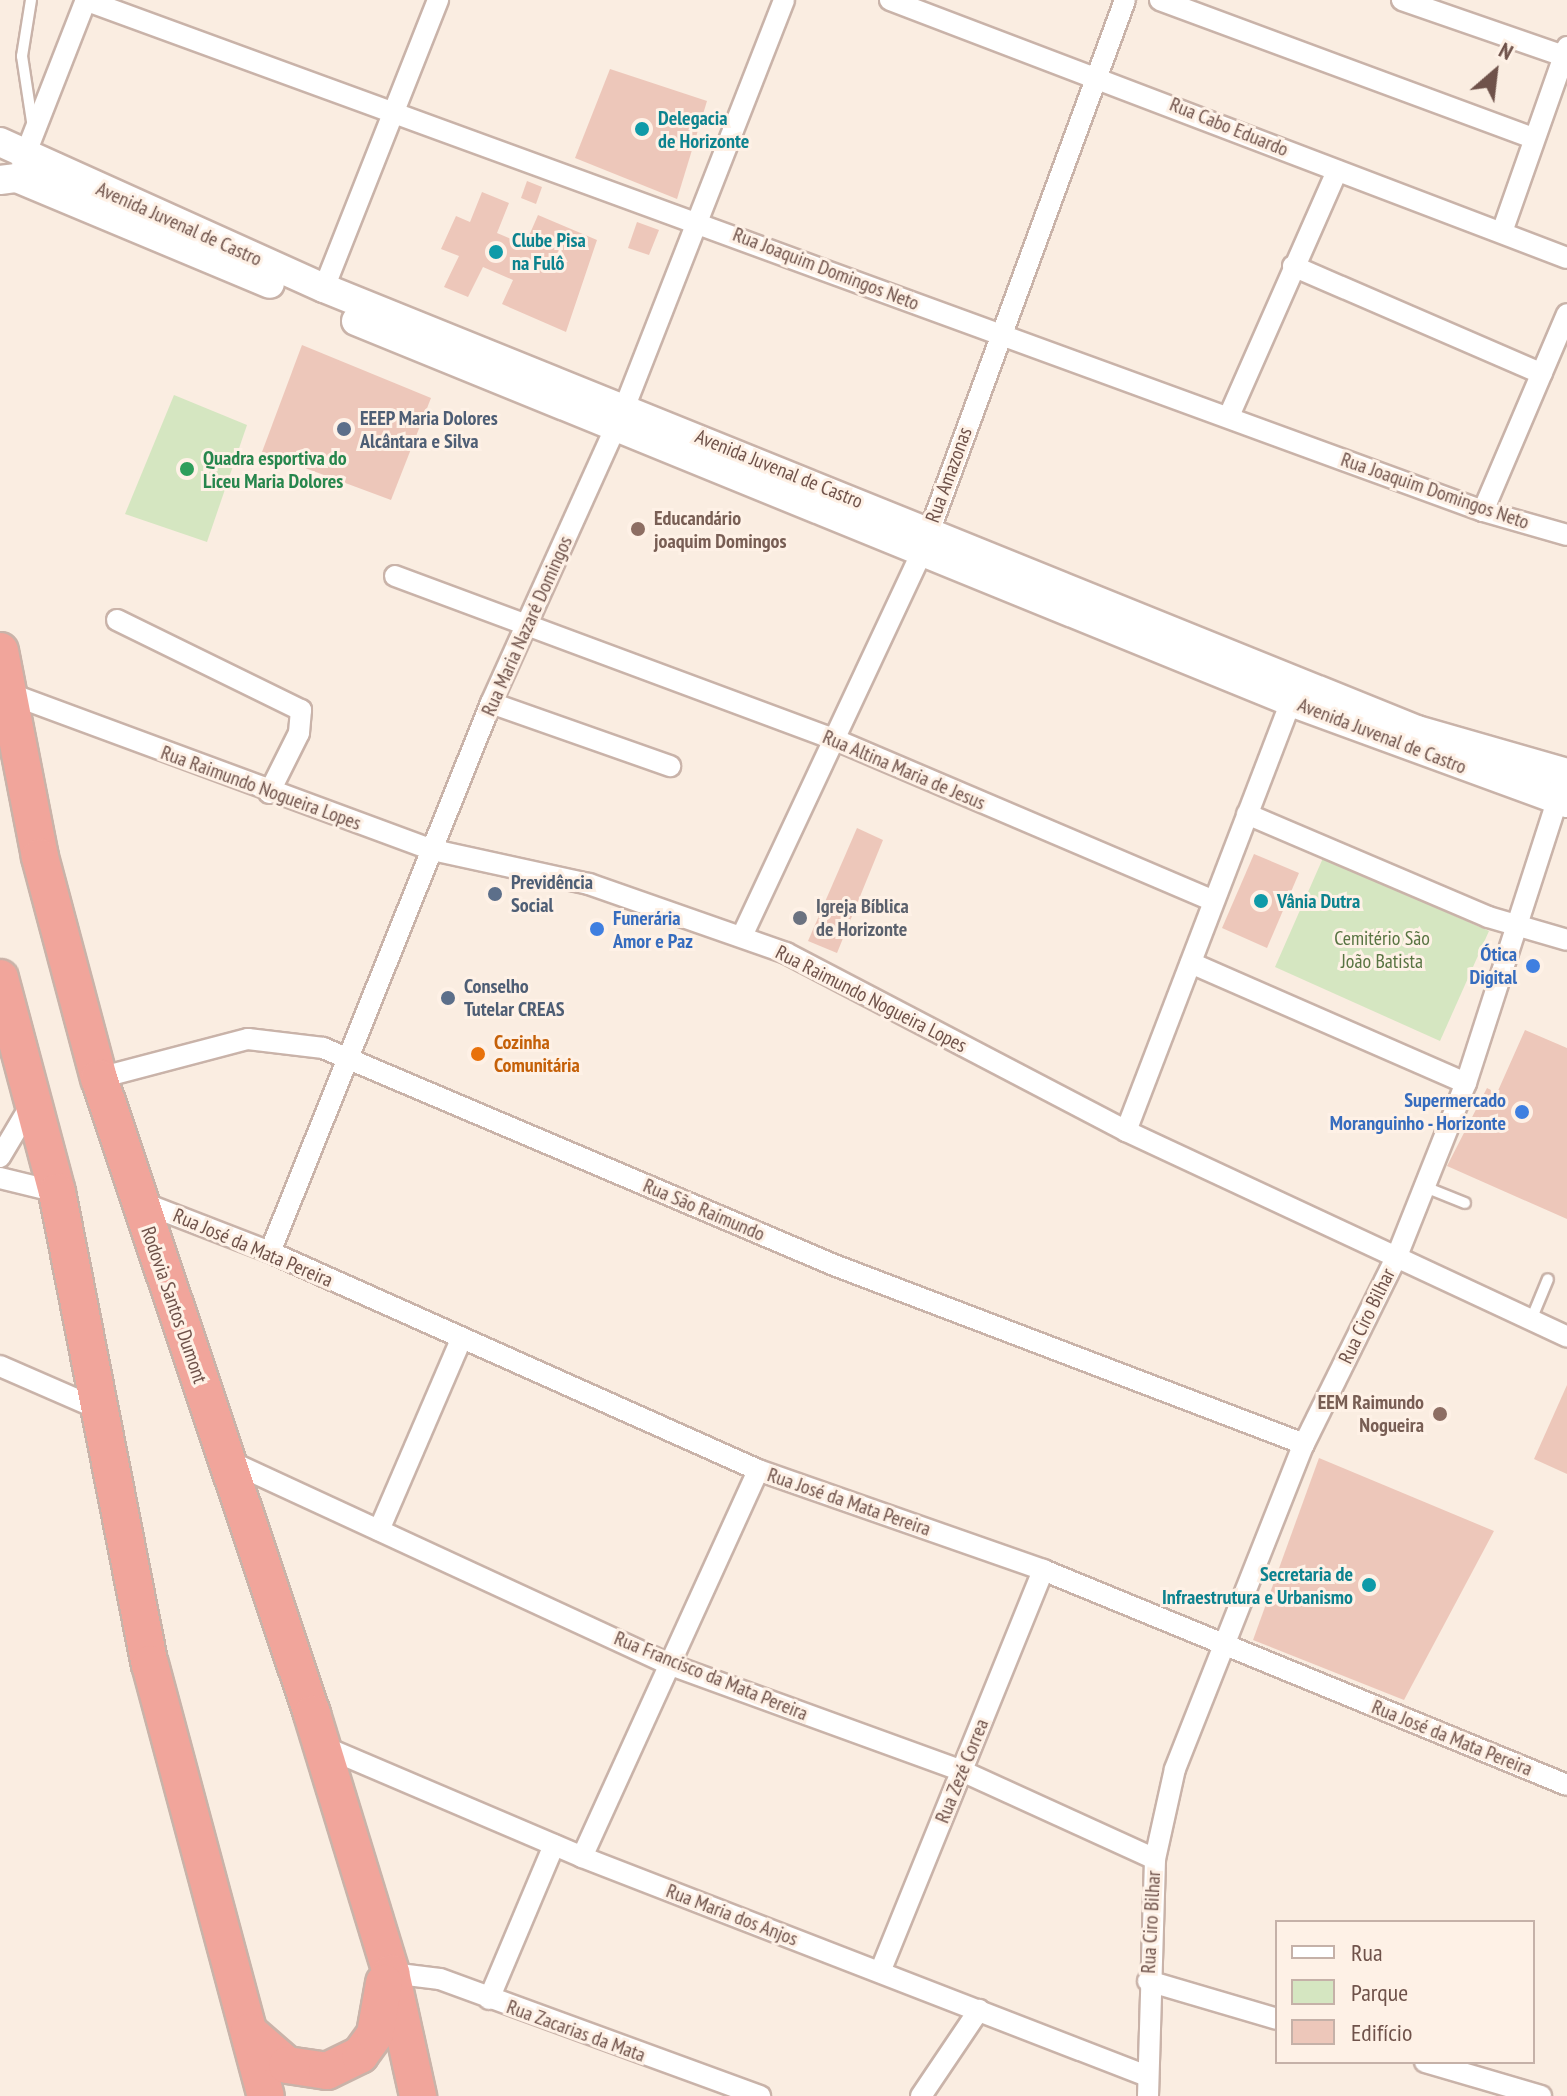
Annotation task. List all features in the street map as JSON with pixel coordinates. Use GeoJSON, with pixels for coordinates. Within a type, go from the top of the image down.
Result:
{"type":"FeatureCollection","features":[{"type":"Feature","properties":{"kind":"highway","name":"Rodovia Santos Dumont"},"geometry":{"type":"LineString","coordinates":[[0,651],[40,857],[99,1078],[138,1201],[229,1461],[386,1961]]}},
{"type":"Feature","properties":{"kind":"highway"},"geometry":{"type":"LineString","coordinates":[[0,978],[57,1192],[150,1664],[266,2096]]}},
{"type":"Feature","properties":{"kind":"highway"},"geometry":{"type":"LineString","coordinates":[[249,2032],[287,2065],[306,2070],[327,2071],[360,2055],[385,2006],[386,1961]]}},
{"type":"Feature","properties":{"kind":"highway"},"geometry":{"type":"LineString","coordinates":[[386,1961],[418,2096]]}},
{"type":"Feature","properties":{"kind":"street"},"geometry":{"type":"LineString","coordinates":[[15,157],[85,0]]}},
{"type":"Feature","properties":{"kind":"street","name":"Rua Joaquim Domingos Neto"},"geometry":{"type":"LineString","coordinates":[[85,0],[391,116],[696,220],[1483,511],[1567,535]]}},
{"type":"Feature","properties":{"kind":"street"},"geometry":{"type":"LineString","coordinates":[[324,288],[438,0]]}},
{"type":"Feature","properties":{"kind":"street","name":"Rua Maria Nazaré Domingos"},"geometry":{"type":"LineString","coordinates":[[270,1252],[491,703],[620,418],[784,0]]}},
{"type":"Feature","properties":{"kind":"street","name":"Rua Cabo Eduardo"},"geometry":{"type":"LineString","coordinates":[[890,0],[1100,76],[1337,171],[1567,258]]}},
{"type":"Feature","properties":{"kind":"street","name":"Rua Amazonas"},"geometry":{"type":"LineString","coordinates":[[742,936],[925,542],[999,334],[1100,76],[1125,0]]}},
{"type":"Feature","properties":{"kind":"street"},"geometry":{"type":"LineString","coordinates":[[1160,0],[1533,138]]}},
{"type":"Feature","properties":{"kind":"street"},"geometry":{"type":"LineString","coordinates":[[1402,0],[1566,53],[1533,138],[1502,232]]}},
{"type":"Feature","properties":{"kind":"street","name":"Avenida Juvenal de Castro"},"geometry":{"type":"LineString","coordinates":[[15,157],[620,418]]}},
{"type":"Feature","properties":{"kind":"street","name":"Avenida Juvenal de Castro"},"geometry":{"type":"LineString","coordinates":[[15,157],[620,418],[925,542],[1417,730],[1565,783]]}},
{"type":"Feature","properties":{"kind":"street"},"geometry":{"type":"LineString","coordinates":[[1229,416],[1337,171]]}},
{"type":"Feature","properties":{"kind":"street"},"geometry":{"type":"LineString","coordinates":[[1293,266],[1542,374]]}},
{"type":"Feature","properties":{"kind":"street"},"geometry":{"type":"LineString","coordinates":[[1483,511],[1567,314]]}},
{"type":"Feature","properties":{"kind":"street","name":"Avenida Juvenal de Castro"},"geometry":{"type":"LineString","coordinates":[[925,542],[1291,702],[1565,783]]}},
{"type":"Feature","properties":{"kind":"street","name":"Rua Altina Maria de Jesus"},"geometry":{"type":"LineString","coordinates":[[395,576],[834,739],[1209,899]]}},
{"type":"Feature","properties":{"kind":"street"},"geometry":{"type":"LineString","coordinates":[[117,620],[301,710],[299,733],[269,793]]}},
{"type":"Feature","properties":{"kind":"street","name":"Rua Raimundo Nogueira Lopes"},"geometry":{"type":"LineString","coordinates":[[8,693],[269,793],[433,850],[589,884],[806,961],[1126,1131],[1567,1337]]}},
{"type":"Feature","properties":{"kind":"street"},"geometry":{"type":"LineString","coordinates":[[1126,1131],[1191,963],[1209,899],[1247,814],[1291,702]]}},
{"type":"Feature","properties":{"kind":"street"},"geometry":{"type":"LineString","coordinates":[[491,703],[670,766]]}},
{"type":"Feature","properties":{"kind":"street","name":"Rua Ciro Bilhar"},"geometry":{"type":"LineString","coordinates":[[1148,2086],[1148,1981],[1155,1859],[1175,1769],[1229,1647],[1304,1444],[1397,1256],[1425,1187],[1466,1083],[1565,783]]}},
{"type":"Feature","properties":{"kind":"street"},"geometry":{"type":"LineString","coordinates":[[1247,814],[1488,917],[1521,922],[1567,940]]}},
{"type":"Feature","properties":{"kind":"street"},"geometry":{"type":"LineString","coordinates":[[1191,963],[1466,1083]]}},
{"type":"Feature","properties":{"kind":"street","name":"Rua São Raimundo"},"geometry":{"type":"LineString","coordinates":[[99,1078],[204,1046],[270,1036],[347,1060],[834,1265],[1304,1444]]}},
{"type":"Feature","properties":{"kind":"street"},"geometry":{"type":"LineString","coordinates":[[0,1157],[32,1103]]}},
{"type":"Feature","properties":{"kind":"street"},"geometry":{"type":"LineString","coordinates":[[0,1178],[57,1192]]}},
{"type":"Feature","properties":{"kind":"street","name":"Rua José da Mata Pereira"},"geometry":{"type":"LineString","coordinates":[[138,1201],[270,1252],[461,1340],[758,1470],[1043,1570],[1567,1785]]}},
{"type":"Feature","properties":{"kind":"street"},"geometry":{"type":"LineString","coordinates":[[379,1530],[461,1340]]}},
{"type":"Feature","properties":{"kind":"street"},"geometry":{"type":"LineString","coordinates":[[0,1366],[99,1409]]}},
{"type":"Feature","properties":{"kind":"street","name":"Rua Francisco da Mata Pereira"},"geometry":{"type":"LineString","coordinates":[[229,1461],[671,1665],[962,1771],[1155,1859]]}},
{"type":"Feature","properties":{"kind":"street"},"geometry":{"type":"LineString","coordinates":[[582,1857],[758,1470]]}},
{"type":"Feature","properties":{"kind":"street","name":"Rua Zezé Correa"},"geometry":{"type":"LineString","coordinates":[[880,1972],[1043,1570]]}},
{"type":"Feature","properties":{"kind":"street","name":"Rua Maria dos Anjos"},"geometry":{"type":"LineString","coordinates":[[320,1745],[582,1857],[979,2010],[1148,2086]]}},
{"type":"Feature","properties":{"kind":"street"},"geometry":{"type":"LineString","coordinates":[[489,1999],[554,1845]]}},
{"type":"Feature","properties":{"kind":"street","name":"Rua Zacarias da Mata"},"geometry":{"type":"LineString","coordinates":[[386,1961],[489,1999],[708,2088],[760,2096]]}},
{"type":"Feature","properties":{"kind":"street"},"geometry":{"type":"LineString","coordinates":[[1148,1981],[1275,2018]]}},
{"type":"Feature","properties":{"kind":"street"},"geometry":{"type":"LineString","coordinates":[[921,2096],[979,2010]]}},
{"type":"Feature","properties":{"kind":"street"},"geometry":{"type":"LineString","coordinates":[[1432,2064],[1541,2096]]}},
{"type":"Feature","properties":{"kind":"lane"},"geometry":{"type":"LineString","coordinates":[[15,157],[31,0]]}},
{"type":"Feature","properties":{"kind":"lane"},"geometry":{"type":"LineString","coordinates":[[1425,1187],[1465,1203]]}},
{"type":"Feature","properties":{"kind":"lane"},"geometry":{"type":"LineString","coordinates":[[1531,1320],[1548,1279]]}},
{"type":"Feature","properties":{"kind":"green space","name":"Quadra esportiva do Liceu Maria Dolores"},"geometry":{"type":"Polygon","coordinates":[[[174,395],[247,425],[207,542],[125,514],[174,395]]]}},
{"type":"Feature","properties":{"kind":"green space","name":"Cemitério São João Batista"},"geometry":{"type":"Polygon","coordinates":[[[1323,858],[1489,931],[1440,1041],[1275,967],[1323,858]]]}},
{"type":"Feature","properties":{"kind":"building","name":"Delegacia de Horizonte"},"geometry":{"type":"Polygon","coordinates":[[[610,69],[707,101],[677,199],[575,158],[610,69]]]}},
{"type":"Feature","properties":{"kind":"building"},"geometry":{"type":"Polygon","coordinates":[[[527,181],[542,187],[536,204],[521,198],[527,181]]]}},
{"type":"Feature","properties":{"kind":"building"},"geometry":{"type":"Polygon","coordinates":[[[482,192],[509,203],[497,233],[525,245],[538,215],[597,240],[566,332],[502,304],[513,280],[483,267],[468,297],[444,287],[459,256],[441,249],[456,216],[470,222],[482,192]]]}},
{"type":"Feature","properties":{"kind":"building"},"geometry":{"type":"Polygon","coordinates":[[[637,222],[659,230],[649,255],[628,248],[637,222]]]}},
{"type":"Feature","properties":{"kind":"building","name":"EEEP Maria Dolores Alcântara e Silva"},"geometry":{"type":"Polygon","coordinates":[[[302,345],[431,398],[391,500],[262,452],[302,345]]]}},
{"type":"Feature","properties":{"kind":"building"},"geometry":{"type":"Polygon","coordinates":[[[857,828],[883,840],[837,953],[808,941],[857,828]]]}},
{"type":"Feature","properties":{"kind":"building","name":"Vânia Dutra"},"geometry":{"type":"Polygon","coordinates":[[[1254,854],[1299,873],[1267,948],[1222,928],[1254,854]]]}},
{"type":"Feature","properties":{"kind":"building","name":"Supermercado Moranguinho - Horizonte"},"geometry":{"type":"Polygon","coordinates":[[[1525,1030],[1567,1048],[1567,1219],[1447,1166],[1487,1088],[1497,1093],[1525,1030]]]}},
{"type":"Feature","properties":{"kind":"building"},"geometry":{"type":"Polygon","coordinates":[[[1567,1385],[1567,1474],[1534,1459],[1567,1385]]]}},
{"type":"Feature","properties":{"kind":"building","name":"Secretaria de Infraestrutura e Urbanismo"},"geometry":{"type":"Polygon","coordinates":[[[1319,1458],[1494,1531],[1404,1700],[1253,1640],[1319,1458]]]}},
{"type":"Feature","properties":{"kind":"place","name":"Delegacia de Horizonte"},"geometry":{"type":"Point","coordinates":[642,129]}},
{"type":"Feature","properties":{"kind":"place","name":"Clube Pisa na Fulô"},"geometry":{"type":"Point","coordinates":[496,252]}},
{"type":"Feature","properties":{"kind":"place","name":"EEEP Maria Dolores Alcântara e Silva"},"geometry":{"type":"Point","coordinates":[344,429]}},
{"type":"Feature","properties":{"kind":"place","name":"Quadra esportiva do Liceu Maria Dolores"},"geometry":{"type":"Point","coordinates":[187,469]}},
{"type":"Feature","properties":{"kind":"place","name":"Educandário joaquim Domingos"},"geometry":{"type":"Point","coordinates":[638,529]}},
{"type":"Feature","properties":{"kind":"place","name":"Previdência Social"},"geometry":{"type":"Point","coordinates":[495,894]}},
{"type":"Feature","properties":{"kind":"place","name":"Vânia Dutra"},"geometry":{"type":"Point","coordinates":[1261,901]}},
{"type":"Feature","properties":{"kind":"place","name":"Igreja Bíblica de Horizonte"},"geometry":{"type":"Point","coordinates":[800,918]}},
{"type":"Feature","properties":{"kind":"place","name":"Funerária Amor e Paz"},"geometry":{"type":"Point","coordinates":[597,929]}},
{"type":"Feature","properties":{"kind":"place","name":"Ótica Digital"},"geometry":{"type":"Point","coordinates":[1533,966]}},
{"type":"Feature","properties":{"kind":"place","name":"Conselho Tutelar CREAS"},"geometry":{"type":"Point","coordinates":[448,998]}},
{"type":"Feature","properties":{"kind":"place","name":"Cozinha Comunitária"},"geometry":{"type":"Point","coordinates":[478,1054]}},
{"type":"Feature","properties":{"kind":"place","name":"Supermercado Moranguinho - Horizonte"},"geometry":{"type":"Point","coordinates":[1522,1112]}},
{"type":"Feature","properties":{"kind":"place","name":"EEM Raimundo Nogueira"},"geometry":{"type":"Point","coordinates":[1440,1414]}},
{"type":"Feature","properties":{"kind":"place","name":"Secretaria de Infraestrutura e Urbanismo"},"geometry":{"type":"Point","coordinates":[1369,1585]}}]}
